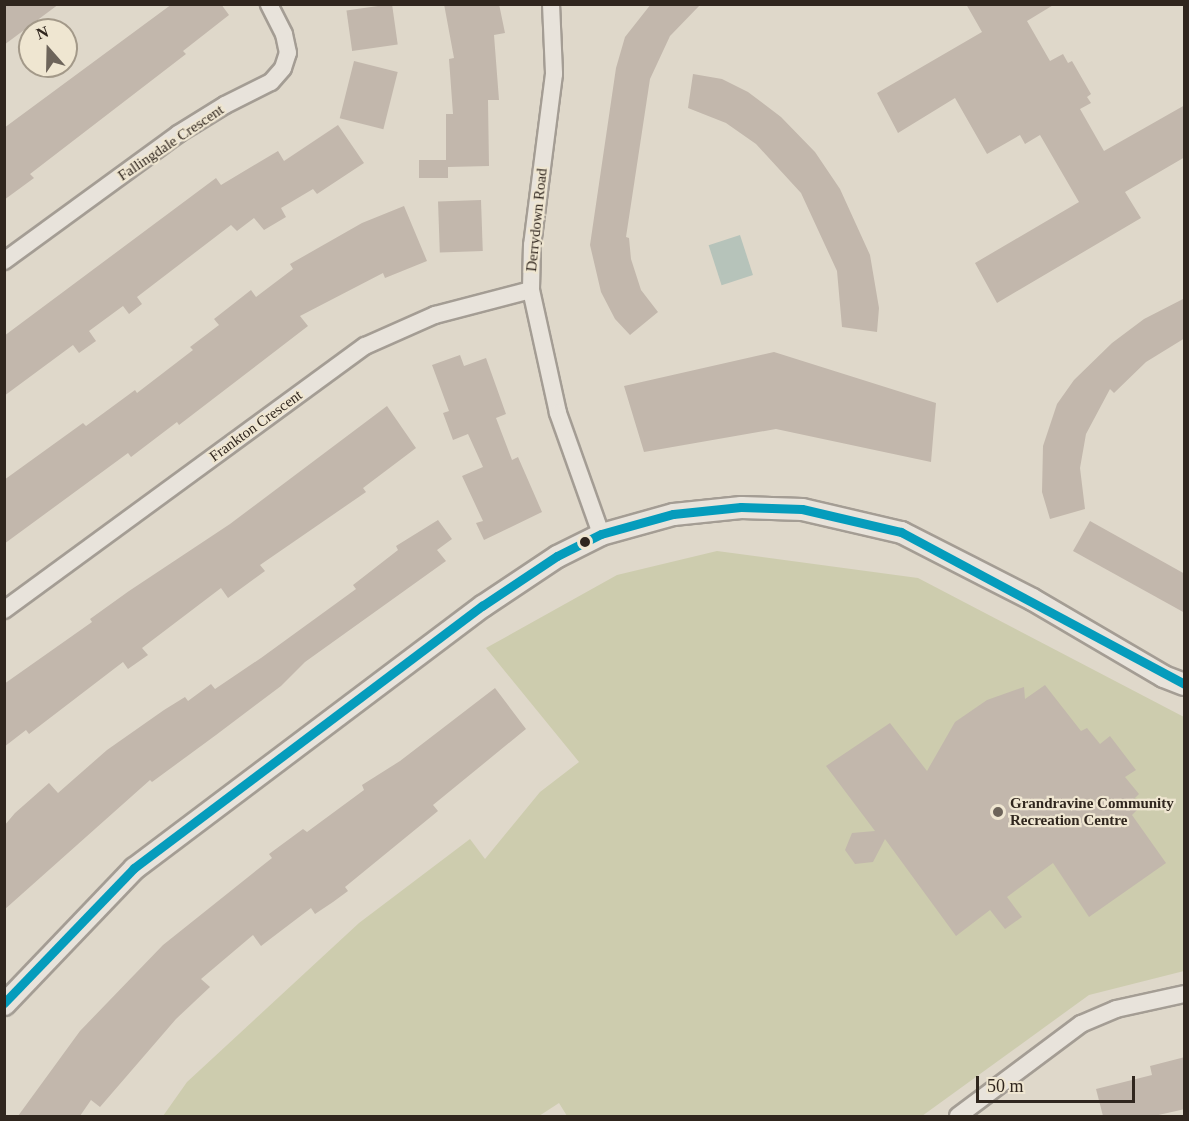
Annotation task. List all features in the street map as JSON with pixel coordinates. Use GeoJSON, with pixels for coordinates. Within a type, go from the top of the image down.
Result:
{"type":"FeatureCollection","features":[{"type":"Feature","properties":{"kind":"street","name":"Fallingdale Crescent"},"geometry":{"type":"LineString","coordinates":[[4,261],[178,134],[271,82],[283,68],[288,53],[284,34],[269,4]]}},
{"type":"Feature","properties":{"kind":"street","name":"Derrydown Road"},"geometry":{"type":"LineString","coordinates":[[551,4],[554,74],[532,245],[531,290],[558,413],[601,534]]}},
{"type":"Feature","properties":{"kind":"street","name":"Frankton Crescent"},"geometry":{"type":"LineString","coordinates":[[4,610],[365,346],[435,315],[531,290]]}},
{"type":"Feature","properties":{"kind":"street"},"geometry":{"type":"LineString","coordinates":[[4,1004],[134,868],[523,576],[601,534],[673,514],[741,507],[826,512],[901,532],[1032,599],[1163,676],[1185,684]]}},
{"type":"Feature","properties":{"kind":"street"},"geometry":{"type":"LineString","coordinates":[[958,1116],[1081,1024],[1116,1009],[1185,994]]}},
{"type":"Feature","properties":{"kind":"green space"},"geometry":{"type":"Polygon","coordinates":[[[717,551],[918,578],[1184,717],[1184,971],[1089,995],[922,1116],[567,1116],[559,1103],[539,1116],[163,1116],[187,1082],[359,923],[470,839],[485,859],[540,792],[579,762],[486,648],[617,575],[717,551]]]}},
{"type":"Feature","properties":{"kind":"shaded area"},"geometry":{"type":"Polygon","coordinates":[[[740,235],[753,275],[722,285],[709,245],[740,235]]]}},
{"type":"Feature","properties":{"kind":"building"},"geometry":{"type":"Polygon","coordinates":[[[4,4],[59,4],[40,18],[18,18],[18,35],[4,45],[4,4]]]}},
{"type":"Feature","properties":{"kind":"building"},"geometry":{"type":"Polygon","coordinates":[[[172,4],[221,4],[229,15],[183,51],[186,54],[30,174],[34,178],[4,200],[4,128],[72,78],[78,78],[78,73],[172,4]]]}},
{"type":"Feature","properties":{"kind":"building"},"geometry":{"type":"Polygon","coordinates":[[[392,4],[398,45],[352,51],[346,10],[392,4]]]}},
{"type":"Feature","properties":{"kind":"building"},"geometry":{"type":"Polygon","coordinates":[[[444,4],[499,4],[505,33],[494,35],[499,100],[488,100],[489,166],[448,167],[448,178],[419,178],[419,160],[446,160],[446,114],[453,114],[449,59],[454,58],[444,4]]]}},
{"type":"Feature","properties":{"kind":"building"},"geometry":{"type":"Polygon","coordinates":[[[651,4],[701,4],[670,36],[650,79],[626,237],[629,238],[631,259],[641,290],[658,312],[630,335],[615,319],[601,292],[590,245],[616,68],[625,37],[651,4]]]}},
{"type":"Feature","properties":{"kind":"building"},"geometry":{"type":"Polygon","coordinates":[[[966,4],[1055,4],[1027,21],[1050,61],[1063,54],[1068,63],[1072,61],[1091,94],[1087,97],[1091,103],[1080,109],[1104,151],[1185,105],[1185,157],[1125,192],[1141,218],[997,303],[975,263],[1079,202],[1040,135],[1025,144],[1020,135],[987,154],[955,98],[898,133],[877,93],[982,32],[966,4]]]}},
{"type":"Feature","properties":{"kind":"building"},"geometry":{"type":"Polygon","coordinates":[[[354,61],[398,72],[383,129],[340,118],[354,61]]]}},
{"type":"Feature","properties":{"kind":"building"},"geometry":{"type":"Polygon","coordinates":[[[693,74],[722,79],[748,92],[781,117],[815,152],[840,189],[870,255],[879,308],[877,332],[842,327],[837,271],[801,193],[756,144],[726,123],[688,108],[693,74]]]}},
{"type":"Feature","properties":{"kind":"building"},"geometry":{"type":"Polygon","coordinates":[[[338,125],[364,163],[317,194],[313,189],[281,208],[286,217],[264,230],[254,218],[237,231],[231,225],[137,297],[142,304],[129,314],[123,306],[89,331],[96,341],[79,353],[73,345],[4,396],[4,336],[216,178],[221,185],[278,151],[284,161],[338,125]]]}},
{"type":"Feature","properties":{"kind":"building"},"geometry":{"type":"Polygon","coordinates":[[[481,200],[483,251],[440,252],[438,202],[481,200]]]}},
{"type":"Feature","properties":{"kind":"building"},"geometry":{"type":"Polygon","coordinates":[[[404,206],[427,261],[385,278],[383,273],[300,316],[308,326],[179,425],[177,422],[131,457],[128,453],[4,544],[4,480],[83,423],[86,426],[135,390],[137,393],[193,350],[190,347],[219,325],[214,319],[251,290],[256,297],[293,269],[290,264],[362,223],[404,206]]]}},
{"type":"Feature","properties":{"kind":"building"},"geometry":{"type":"Polygon","coordinates":[[[1185,298],[1185,338],[1146,362],[1114,393],[1110,389],[1086,434],[1080,468],[1085,509],[1050,519],[1042,492],[1043,446],[1057,404],[1074,380],[1112,343],[1144,319],[1185,298]]]}},
{"type":"Feature","properties":{"kind":"building"},"geometry":{"type":"Polygon","coordinates":[[[774,352],[936,403],[931,462],[776,429],[644,452],[624,386],[774,352]]]}},
{"type":"Feature","properties":{"kind":"building"},"geometry":{"type":"Polygon","coordinates":[[[460,355],[464,366],[486,358],[506,414],[496,418],[512,460],[518,457],[542,512],[484,540],[476,523],[483,521],[462,476],[483,467],[468,434],[453,440],[443,413],[449,411],[432,365],[460,355]]]}},
{"type":"Feature","properties":{"kind":"building"},"geometry":{"type":"Polygon","coordinates":[[[387,406],[416,448],[363,488],[366,492],[260,565],[265,571],[228,598],[221,588],[142,648],[148,655],[128,669],[123,662],[29,734],[26,730],[4,747],[4,684],[92,622],[90,619],[129,591],[230,524],[387,406]]]}},
{"type":"Feature","properties":{"kind":"building"},"geometry":{"type":"Polygon","coordinates":[[[438,520],[452,539],[437,550],[446,561],[305,662],[281,686],[216,735],[152,782],[150,780],[4,910],[4,826],[15,813],[49,783],[58,793],[107,750],[164,710],[185,697],[188,701],[211,684],[215,689],[261,658],[356,589],[353,585],[398,550],[396,546],[438,520]]]}},
{"type":"Feature","properties":{"kind":"building"},"geometry":{"type":"Polygon","coordinates":[[[1090,521],[1185,574],[1185,613],[1073,551],[1090,521]]]}},
{"type":"Feature","properties":{"kind":"building","name":"Grandravine Community Recreation Centre"},"geometry":{"type":"Polygon","coordinates":[[[1045,685],[1081,731],[1087,728],[1100,744],[1110,736],[1136,770],[1125,777],[1139,794],[1133,800],[1139,808],[1132,815],[1166,863],[1089,917],[1053,863],[1007,897],[1022,917],[1005,929],[990,910],[956,936],[885,839],[873,862],[855,864],[845,850],[852,833],[875,831],[826,766],[890,723],[927,771],[955,722],[987,700],[1024,687],[1025,699],[1045,685]]]}},
{"type":"Feature","properties":{"kind":"building"},"geometry":{"type":"Polygon","coordinates":[[[495,688],[526,729],[433,805],[438,811],[345,887],[348,891],[333,902],[315,914],[311,908],[261,946],[253,935],[201,979],[210,987],[176,1019],[100,1107],[91,1100],[80,1116],[18,1116],[80,1031],[163,945],[272,858],[269,854],[303,829],[307,832],[364,790],[362,785],[400,761],[495,688]]]}},
{"type":"Feature","properties":{"kind":"building"},"geometry":{"type":"Polygon","coordinates":[[[1185,1057],[1185,1109],[1154,1116],[1103,1116],[1096,1089],[1152,1075],[1150,1066],[1185,1057]]]}},
{"type":"Feature","properties":{"kind":"transit line"},"geometry":{"type":"LineString","coordinates":[[4,1003],[134,868],[482,606],[557,556],[601,534],[673,514],[741,507],[802,509],[901,532],[1184,684]]}},
{"type":"Feature","properties":{"kind":"place","name":"Grandravine Community Recreation Centre"},"geometry":{"type":"Point","coordinates":[998,812]}}]}
